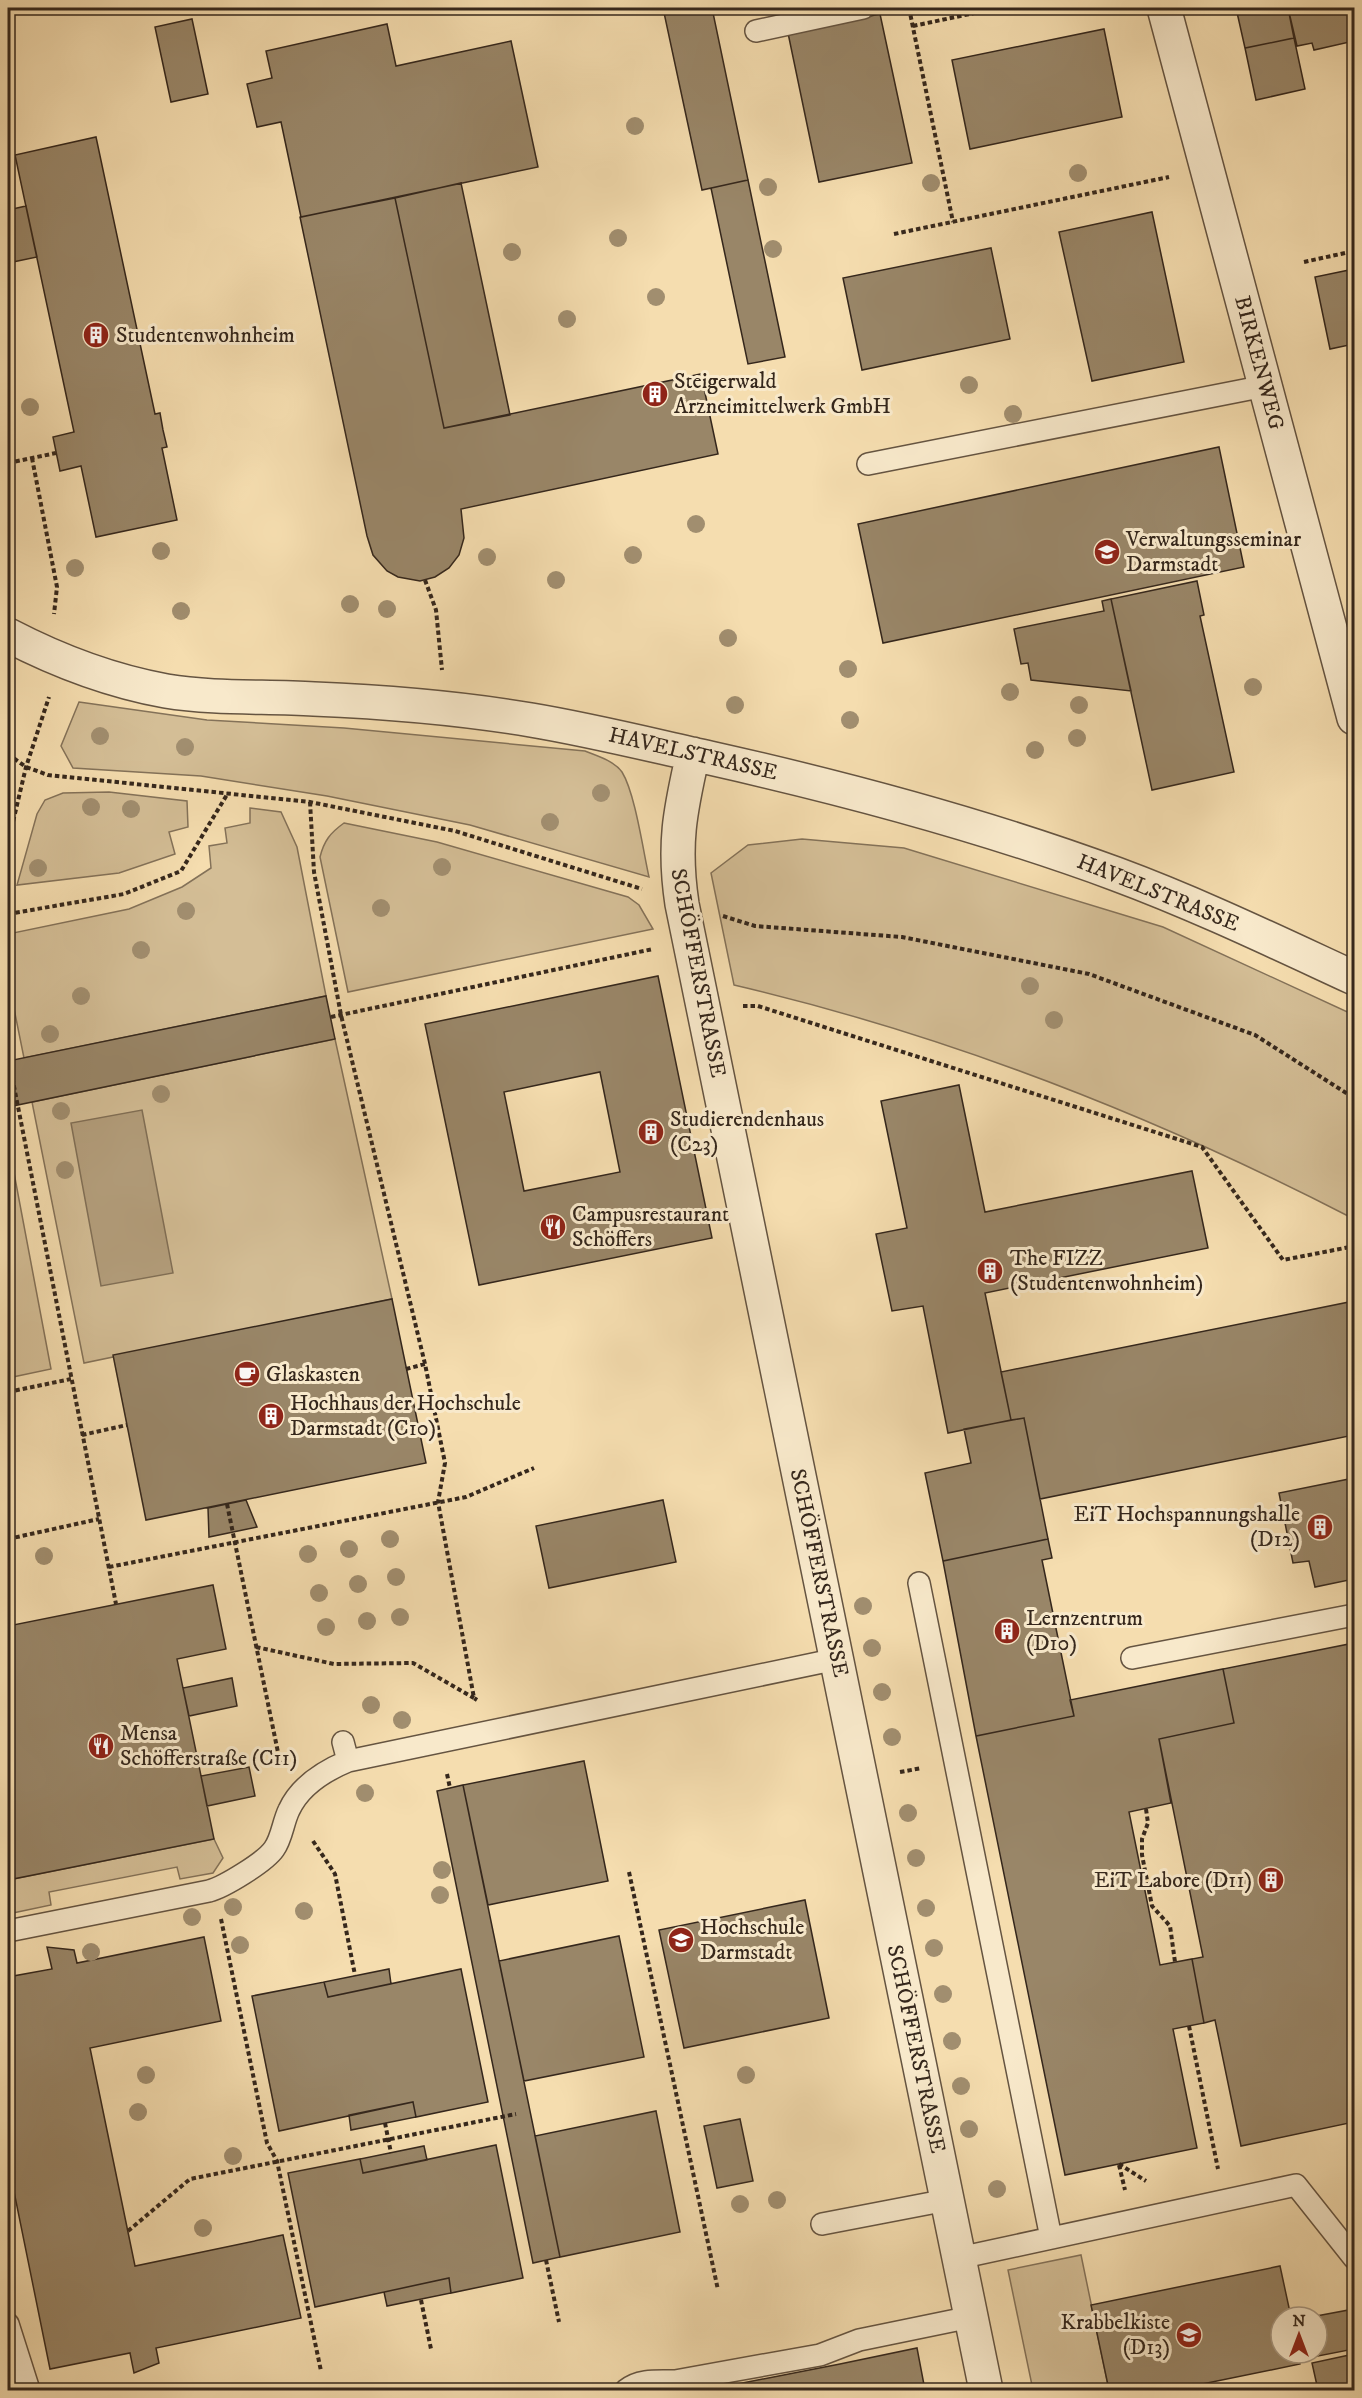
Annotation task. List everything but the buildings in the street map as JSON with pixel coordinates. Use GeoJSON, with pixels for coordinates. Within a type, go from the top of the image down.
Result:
{"type":"FeatureCollection","features":[{"type":"Feature","properties":{"kind":"street","name":"BIRKENWEG"},"geometry":{"type":"LineString","coordinates":[[1164,8],[1354,718]]}},
{"type":"Feature","properties":{"kind":"street","name":"HAVELSTRASSE"},"geometry":{"type":"LineString","coordinates":[[8,635],[51,656],[132,684],[169,692],[316,699],[446,709],[562,725],[803,779],[910,807],[1040,847],[1192,904],[1354,978]]}},
{"type":"Feature","properties":{"kind":"street","name":"SCHÖFFERSTRASSE"},"geometry":{"type":"LineString","coordinates":[[693,754],[681,811],[676,858],[690,942],[986,2391]]}},
{"type":"Feature","properties":{"kind":"lane"},"geometry":{"type":"LineString","coordinates":[[756,31],[863,8]]}},
{"type":"Feature","properties":{"kind":"lane"},"geometry":{"type":"LineString","coordinates":[[868,464],[1265,386]]}},
{"type":"Feature","properties":{"kind":"lane"},"geometry":{"type":"LineString","coordinates":[[919,1583],[1051,2238]]}},
{"type":"Feature","properties":{"kind":"lane"},"geometry":{"type":"LineString","coordinates":[[1132,1658],[1354,1615]]}},
{"type":"Feature","properties":{"kind":"lane"},"geometry":{"type":"LineString","coordinates":[[8,1931],[215,1889],[233,1881],[274,1850],[289,1808],[309,1784],[331,1769],[345,1752],[512,1727],[837,1659]]}},
{"type":"Feature","properties":{"kind":"lane"},"geometry":{"type":"LineString","coordinates":[[959,2258],[1296,2185],[1354,2258]]}},
{"type":"Feature","properties":{"kind":"lane"},"geometry":{"type":"LineString","coordinates":[[822,2224],[947,2199]]}},
{"type":"Feature","properties":{"kind":"lane"},"geometry":{"type":"LineString","coordinates":[[626,2391],[632,2385],[652,2380],[675,2381],[820,2355],[838,2356],[859,2340],[971,2317]]}},
{"type":"Feature","properties":{"kind":"lane"},"geometry":{"type":"LineString","coordinates":[[8,2324],[29,2391]]}},
{"type":"Feature","properties":{"kind":"path"},"geometry":{"type":"LineString","coordinates":[[909,8],[953,222]]}},
{"type":"Feature","properties":{"kind":"path"},"geometry":{"type":"LineString","coordinates":[[913,26],[998,8]]}},
{"type":"Feature","properties":{"kind":"path"},"geometry":{"type":"LineString","coordinates":[[894,234],[1207,168]]}},
{"type":"Feature","properties":{"kind":"path"},"geometry":{"type":"LineString","coordinates":[[1304,262],[1354,251]]}},
{"type":"Feature","properties":{"kind":"path"},"geometry":{"type":"LineString","coordinates":[[8,463],[56,453]]}},
{"type":"Feature","properties":{"kind":"path"},"geometry":{"type":"LineString","coordinates":[[8,843],[51,656],[57,587],[32,458]]}},
{"type":"Feature","properties":{"kind":"path"},"geometry":{"type":"LineString","coordinates":[[425,580],[436,610],[446,709]]}},
{"type":"Feature","properties":{"kind":"path"},"geometry":{"type":"LineString","coordinates":[[8,754],[27,767]]}},
{"type":"Feature","properties":{"kind":"path"},"geometry":{"type":"LineString","coordinates":[[8,914],[124,894],[181,871],[228,793]]}},
{"type":"Feature","properties":{"kind":"path"},"geometry":{"type":"LineString","coordinates":[[310,802],[314,872],[341,1015],[425,1364],[445,1463],[438,1502],[474,1698]]}},
{"type":"Feature","properties":{"kind":"path"},"geometry":{"type":"LineString","coordinates":[[331,1017],[690,942]]}},
{"type":"Feature","properties":{"kind":"path"},"geometry":{"type":"LineString","coordinates":[[703,1005],[758,1006],[1202,1147],[1283,1260],[1352,1246],[1354,1270]]}},
{"type":"Feature","properties":{"kind":"path"},"geometry":{"type":"LineString","coordinates":[[8,1056],[116,1604]]}},
{"type":"Feature","properties":{"kind":"path"},"geometry":{"type":"LineString","coordinates":[[406,1369],[425,1364]]}},
{"type":"Feature","properties":{"kind":"path"},"geometry":{"type":"LineString","coordinates":[[8,1392],[70,1379]]}},
{"type":"Feature","properties":{"kind":"path"},"geometry":{"type":"LineString","coordinates":[[82,1435],[127,1425]]}},
{"type":"Feature","properties":{"kind":"path"},"geometry":{"type":"LineString","coordinates":[[109,1567],[466,1497],[534,1468]]}},
{"type":"Feature","properties":{"kind":"path"},"geometry":{"type":"LineString","coordinates":[[227,1504],[289,1808]]}},
{"type":"Feature","properties":{"kind":"path"},"geometry":{"type":"LineString","coordinates":[[8,1539],[99,1519]]}},
{"type":"Feature","properties":{"kind":"path"},"geometry":{"type":"LineString","coordinates":[[256,1647],[334,1664],[413,1663],[474,1698],[512,1727]]}},
{"type":"Feature","properties":{"kind":"path"},"geometry":{"type":"LineString","coordinates":[[861,1780],[955,1762]]}},
{"type":"Feature","properties":{"kind":"path"},"geometry":{"type":"LineString","coordinates":[[1146,1809],[1148,1822],[1142,1839],[1142,1855],[1152,1906],[1170,1926],[1175,1962]]}},
{"type":"Feature","properties":{"kind":"path"},"geometry":{"type":"LineString","coordinates":[[629,1872],[718,2290]]}},
{"type":"Feature","properties":{"kind":"path"},"geometry":{"type":"LineString","coordinates":[[335,1874],[356,1975]]}},
{"type":"Feature","properties":{"kind":"path"},"geometry":{"type":"LineString","coordinates":[[215,1889],[267,2144],[278,2161],[321,2371]]}},
{"type":"Feature","properties":{"kind":"path"},"geometry":{"type":"LineString","coordinates":[[1189,2026],[1215,2149]]}},
{"type":"Feature","properties":{"kind":"path"},"geometry":{"type":"LineString","coordinates":[[128,2231],[190,2179],[516,2114]]}},
{"type":"Feature","properties":{"kind":"path"},"geometry":{"type":"LineString","coordinates":[[385,2123],[391,2153]]}},
{"type":"Feature","properties":{"kind":"path"},"geometry":{"type":"LineString","coordinates":[[1119,2164],[1124,2186]]}},
{"type":"Feature","properties":{"kind":"path"},"geometry":{"type":"LineString","coordinates":[[546,2260],[559,2322]]}},
{"type":"Feature","properties":{"kind":"path"},"geometry":{"type":"LineString","coordinates":[[421,2300],[431,2349]]}},
{"type":"Feature","properties":{"kind":"shaded area"},"geometry":{"type":"Polygon","coordinates":[[[79,702],[207,720],[344,728],[585,751],[619,768],[627,781],[635,807],[649,877],[470,825],[327,796],[201,776],[73,768],[61,746],[79,702]]]}},
{"type":"Feature","properties":{"kind":"shaded area"},"geometry":{"type":"Polygon","coordinates":[[[109,792],[187,801],[188,827],[169,832],[175,854],[119,873],[17,885],[37,814],[45,800],[63,793],[109,792]]]}},
{"type":"Feature","properties":{"kind":"shaded area"},"geometry":{"type":"Polygon","coordinates":[[[250,808],[281,812],[297,847],[326,996],[24,1058],[8,979],[8,934],[129,909],[182,887],[211,868],[209,846],[227,843],[225,828],[250,823],[250,808]]]}},
{"type":"Feature","properties":{"kind":"shaded area"},"geometry":{"type":"Polygon","coordinates":[[[344,823],[437,842],[628,897],[639,905],[653,929],[348,992],[320,857],[328,838],[344,823]]]}},
{"type":"Feature","properties":{"kind":"shaded area"},"geometry":{"type":"Polygon","coordinates":[[[802,839],[904,848],[1163,927],[1354,1015],[1354,1219],[1204,1146],[1051,1082],[895,1029],[815,1005],[734,985],[711,873],[748,845],[802,839]]]}},
{"type":"Feature","properties":{"kind":"shaded area"},"geometry":{"type":"Polygon","coordinates":[[[335,1039],[392,1299],[84,1363],[32,1102],[335,1039]]]}},
{"type":"Feature","properties":{"kind":"shaded area"},"geometry":{"type":"Polygon","coordinates":[[[142,1110],[173,1273],[101,1286],[71,1123],[142,1110]]]}},
{"type":"Feature","properties":{"kind":"shaded area"},"geometry":{"type":"Polygon","coordinates":[[[8,1141],[51,1369],[8,1378],[8,1141]]]}},
{"type":"Feature","properties":{"kind":"shaded area"},"geometry":{"type":"Polygon","coordinates":[[[214,1839],[223,1858],[213,1873],[180,1879],[177,1867],[49,1892],[51,1905],[8,1914],[8,1880],[214,1839]]]}},
{"type":"Feature","properties":{"kind":"shaded area"},"geometry":{"type":"Polygon","coordinates":[[[1081,2255],[1109,2390],[1033,2390],[1008,2270],[1081,2255]]]}},
{"type":"Feature","properties":{"kind":"place","name":"Studentenwohnheim"},"geometry":{"type":"Point","coordinates":[96,335]}},
{"type":"Feature","properties":{"kind":"place","name":"Steigerwald Arzneimittelwerk GmbH"},"geometry":{"type":"Point","coordinates":[655,394]}},
{"type":"Feature","properties":{"kind":"place","name":"Verwaltungsseminar Darmstadt"},"geometry":{"type":"Point","coordinates":[1107,552]}},
{"type":"Feature","properties":{"kind":"place","name":"Studierendenhaus (C23)"},"geometry":{"type":"Point","coordinates":[651,1132]}},
{"type":"Feature","properties":{"kind":"place","name":"Campusrestaurant Schöffers"},"geometry":{"type":"Point","coordinates":[553,1227]}},
{"type":"Feature","properties":{"kind":"place","name":"The FIZZ (Studentenwohnheim)"},"geometry":{"type":"Point","coordinates":[990,1271]}},
{"type":"Feature","properties":{"kind":"place","name":"Glaskasten"},"geometry":{"type":"Point","coordinates":[247,1374]}},
{"type":"Feature","properties":{"kind":"place","name":"Hochhaus der Hochschule Darmstadt (C10)"},"geometry":{"type":"Point","coordinates":[271,1416]}},
{"type":"Feature","properties":{"kind":"place","name":"EiT Hochspannungshalle (D12)"},"geometry":{"type":"Point","coordinates":[1320,1527]}},
{"type":"Feature","properties":{"kind":"place","name":"Lernzentrum (D10)"},"geometry":{"type":"Point","coordinates":[1007,1631]}},
{"type":"Feature","properties":{"kind":"place","name":"Mensa Schöfferstraße (C11)"},"geometry":{"type":"Point","coordinates":[101,1746]}},
{"type":"Feature","properties":{"kind":"place","name":"EiT Labore (D11)"},"geometry":{"type":"Point","coordinates":[1271,1880]}},
{"type":"Feature","properties":{"kind":"place","name":"Hochschule Darmstadt"},"geometry":{"type":"Point","coordinates":[681,1940]}},
{"type":"Feature","properties":{"kind":"place","name":"Krabbelkiste (D13)"},"geometry":{"type":"Point","coordinates":[1189,2335]}}]}
